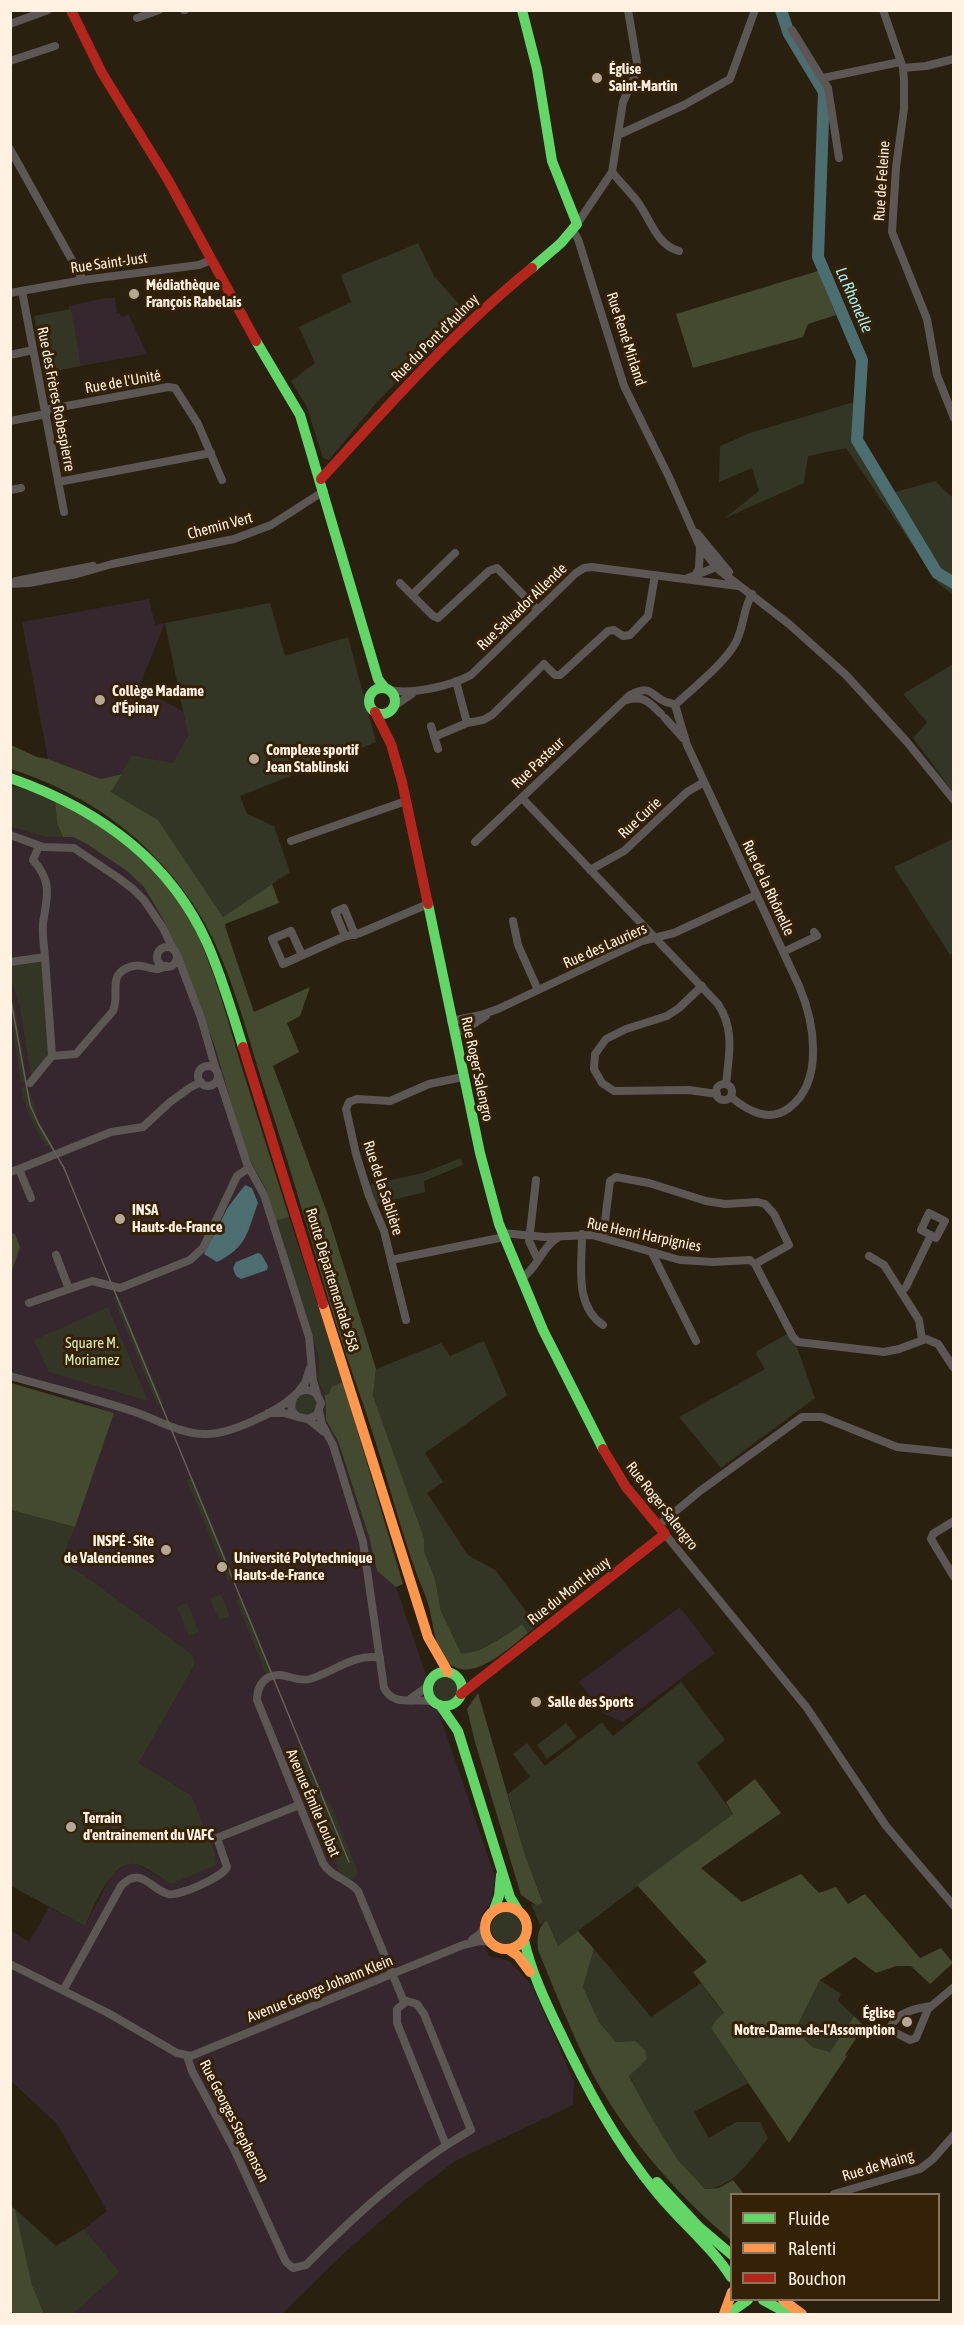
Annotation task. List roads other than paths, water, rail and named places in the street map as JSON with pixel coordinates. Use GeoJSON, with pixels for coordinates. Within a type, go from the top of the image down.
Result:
{"type":"FeatureCollection","features":[{"type":"Feature","properties":{"kind":"street"},"geometry":{"type":"LineString","coordinates":[[10,24],[48,10]]}},
{"type":"Feature","properties":{"kind":"street"},"geometry":{"type":"LineString","coordinates":[[71,10],[102,73],[168,180],[240,315],[300,415],[321,479],[366,642],[379,681],[394,697],[389,721],[394,752]]}},
{"type":"Feature","properties":{"kind":"street"},"geometry":{"type":"LineString","coordinates":[[137,18],[159,10]]}},
{"type":"Feature","properties":{"kind":"street","name":"Rue René Mirland"},"geometry":{"type":"LineString","coordinates":[[522,10],[537,69],[550,154],[624,387],[700,547],[719,568],[752,594]]}},
{"type":"Feature","properties":{"kind":"street"},"geometry":{"type":"LineString","coordinates":[[575,227],[612,172],[623,102],[639,66],[628,10]]}},
{"type":"Feature","properties":{"kind":"street"},"geometry":{"type":"LineString","coordinates":[[618,135],[670,111],[732,77],[755,10]]}},
{"type":"Feature","properties":{"kind":"street","name":"Rue de Feleine"},"geometry":{"type":"LineString","coordinates":[[883,10],[901,65],[904,110],[895,177],[893,235],[928,323],[937,375],[954,418]]}},
{"type":"Feature","properties":{"kind":"street"},"geometry":{"type":"LineString","coordinates":[[792,30],[828,88],[839,158]]}},
{"type":"Feature","properties":{"kind":"street"},"geometry":{"type":"LineString","coordinates":[[10,61],[55,46]]}},
{"type":"Feature","properties":{"kind":"street"},"geometry":{"type":"LineString","coordinates":[[823,78],[901,65],[926,66],[954,59]]}},
{"type":"Feature","properties":{"kind":"street"},"geometry":{"type":"LineString","coordinates":[[10,149],[82,280]]}},
{"type":"Feature","properties":{"kind":"street"},"geometry":{"type":"LineString","coordinates":[[612,172],[636,199],[659,238],[671,248],[679,251]]}},
{"type":"Feature","properties":{"kind":"street","name":"Rue du Pont d'Aulnoy"},"geometry":{"type":"LineString","coordinates":[[321,479],[466,327],[513,281],[575,227]]}},
{"type":"Feature","properties":{"kind":"street","name":"Rue Saint-Just"},"geometry":{"type":"LineString","coordinates":[[10,293],[82,280],[196,266],[211,260]]}},
{"type":"Feature","properties":{"kind":"street","name":"Rue des Frères Robespierre"},"geometry":{"type":"LineString","coordinates":[[22,291],[64,512]]}},
{"type":"Feature","properties":{"kind":"street"},"geometry":{"type":"LineString","coordinates":[[10,355],[33,350]]}},
{"type":"Feature","properties":{"kind":"street","name":"Rue de l'Unité"},"geometry":{"type":"LineString","coordinates":[[45,412],[173,387],[196,421],[222,480]]}},
{"type":"Feature","properties":{"kind":"street"},"geometry":{"type":"LineString","coordinates":[[10,421],[45,412]]}},
{"type":"Feature","properties":{"kind":"street"},"geometry":{"type":"LineString","coordinates":[[58,482],[211,453]]}},
{"type":"Feature","properties":{"kind":"street"},"geometry":{"type":"LineString","coordinates":[[10,490],[21,488]]}},
{"type":"Feature","properties":{"kind":"street","name":"Chemin Vert"},"geometry":{"type":"LineString","coordinates":[[10,583],[81,567],[112,564],[221,542],[254,533],[271,525],[324,491]]}},
{"type":"Feature","properties":{"kind":"street","name":"Rue René Mirland"},"geometry":{"type":"LineString","coordinates":[[687,519],[719,568],[802,635],[850,679],[908,742],[954,800]]}},
{"type":"Feature","properties":{"kind":"street"},"geometry":{"type":"LineString","coordinates":[[691,577],[699,568],[700,547]]}},
{"type":"Feature","properties":{"kind":"street"},"geometry":{"type":"LineString","coordinates":[[412,595],[455,553]]}},
{"type":"Feature","properties":{"kind":"street"},"geometry":{"type":"LineString","coordinates":[[400,583],[434,616],[440,618],[489,571],[495,568],[538,610]]}},
{"type":"Feature","properties":{"kind":"street","name":"Rue Salvador Allende"},"geometry":{"type":"LineString","coordinates":[[418,691],[456,681],[477,670],[584,568],[691,577],[708,582],[740,586]]}},
{"type":"Feature","properties":{"kind":"street"},"geometry":{"type":"LineString","coordinates":[[691,577],[719,568]]}},
{"type":"Feature","properties":{"kind":"street"},"geometry":{"type":"LineString","coordinates":[[708,582],[714,578],[719,568]]}},
{"type":"Feature","properties":{"kind":"street"},"geometry":{"type":"LineString","coordinates":[[434,737],[467,723],[489,717],[542,661],[555,675],[560,675],[608,631],[614,630],[623,636],[630,635],[649,614],[655,574]]}},
{"type":"Feature","properties":{"kind":"street"},"geometry":{"type":"LineString","coordinates":[[663,716],[662,707],[671,704],[733,648],[740,634],[745,607],[752,594]]}},
{"type":"Feature","properties":{"kind":"street"},"geometry":{"type":"LineString","coordinates":[[366,642],[371,683],[370,705],[394,752]]}},
{"type":"Feature","properties":{"kind":"street"},"geometry":{"type":"LineString","coordinates":[[456,681],[467,723]]}},
{"type":"Feature","properties":{"kind":"street"},"geometry":{"type":"LineString","coordinates":[[370,696],[375,690],[418,691]]}},
{"type":"Feature","properties":{"kind":"street","name":"Rue Pasteur"},"geometry":{"type":"LineString","coordinates":[[475,843],[632,694],[643,690],[654,693],[671,704]]}},
{"type":"Feature","properties":{"kind":"street"},"geometry":{"type":"LineString","coordinates":[[375,712],[383,714],[418,691]]}},
{"type":"Feature","properties":{"kind":"street"},"geometry":{"type":"LineString","coordinates":[[620,703],[634,698],[644,699],[663,716],[687,745]]}},
{"type":"Feature","properties":{"kind":"street"},"geometry":{"type":"LineString","coordinates":[[671,704],[704,782]]}},
{"type":"Feature","properties":{"kind":"street"},"geometry":{"type":"LineString","coordinates":[[663,716],[671,718],[676,714]]}},
{"type":"Feature","properties":{"kind":"street"},"geometry":{"type":"LineString","coordinates":[[431,726],[438,749]]}},
{"type":"Feature","properties":{"kind":"street","name":"Rue Roger Salengro"},"geometry":{"type":"LineString","coordinates":[[394,752],[486,1179],[503,1235],[547,1338],[610,1461],[626,1487],[796,1694],[886,1826],[954,1906]]}},
{"type":"Feature","properties":{"kind":"street","name":"Route Départementale 958"},"geometry":{"type":"LineString","coordinates":[[10,778],[73,802],[129,840],[148,857],[172,886],[202,933],[221,977],[428,1637],[432,1660],[430,1682]]}},
{"type":"Feature","properties":{"kind":"street","name":"Rue de la Rhônelle"},"geometry":{"type":"LineString","coordinates":[[704,782],[803,996],[810,1021],[813,1060],[807,1088],[793,1105],[774,1116],[757,1113],[730,1098]]}},
{"type":"Feature","properties":{"kind":"street","name":"Rue Curie"},"geometry":{"type":"LineString","coordinates":[[590,870],[624,851],[687,792],[704,782]]}},
{"type":"Feature","properties":{"kind":"street"},"geometry":{"type":"LineString","coordinates":[[522,798],[720,1007],[728,1024],[730,1043],[726,1084]]}},
{"type":"Feature","properties":{"kind":"street"},"geometry":{"type":"LineString","coordinates":[[291,841],[406,801]]}},
{"type":"Feature","properties":{"kind":"street"},"geometry":{"type":"LineString","coordinates":[[10,835],[39,846],[67,846],[80,851],[133,888],[160,923],[188,982],[249,1168],[264,1195],[309,1337],[313,1379],[321,1401],[320,1411],[363,1542],[386,1691],[393,1698],[437,1704],[450,1705],[460,1697]]}},
{"type":"Feature","properties":{"kind":"street"},"geometry":{"type":"LineString","coordinates":[[30,1083],[52,1056],[43,926],[47,907],[46,878],[33,860],[39,846]]}},
{"type":"Feature","properties":{"kind":"street","name":"Rue des Lauriers"},"geometry":{"type":"LineString","coordinates":[[453,1027],[466,1029],[498,1009],[642,941],[674,933],[756,895]]}},
{"type":"Feature","properties":{"kind":"street"},"geometry":{"type":"LineString","coordinates":[[302,955],[428,904]]}},
{"type":"Feature","properties":{"kind":"street"},"geometry":{"type":"LineString","coordinates":[[345,936],[335,912],[344,908],[355,935]]}},
{"type":"Feature","properties":{"kind":"street"},"geometry":{"type":"LineString","coordinates":[[513,921],[518,945],[538,990]]}},
{"type":"Feature","properties":{"kind":"street"},"geometry":{"type":"LineString","coordinates":[[160,923],[162,938],[158,961],[179,972],[188,982]]}},
{"type":"Feature","properties":{"kind":"street","name":"Rue de la Rhônelle"},"geometry":{"type":"LineString","coordinates":[[783,952],[817,936],[814,932]]}},
{"type":"Feature","properties":{"kind":"street"},"geometry":{"type":"LineString","coordinates":[[160,951],[167,947],[175,952]]}},
{"type":"Feature","properties":{"kind":"street"},"geometry":{"type":"LineString","coordinates":[[52,1056],[76,1054],[113,1011],[115,981],[118,975],[136,966],[157,970],[167,967],[175,963],[175,952]]}},
{"type":"Feature","properties":{"kind":"street"},"geometry":{"type":"LineString","coordinates":[[10,962],[45,957]]}},
{"type":"Feature","properties":{"kind":"street"},"geometry":{"type":"LineString","coordinates":[[702,986],[667,1016],[622,1031],[606,1040],[596,1050],[594,1065],[599,1080],[614,1090],[689,1090],[717,1094],[722,1100],[730,1098],[732,1090],[726,1084]]}},
{"type":"Feature","properties":{"kind":"street"},"geometry":{"type":"LineString","coordinates":[[209,1047],[204,1067],[199,1075],[205,1084],[218,1091],[228,1104]]}},
{"type":"Feature","properties":{"kind":"street"},"geometry":{"type":"LineString","coordinates":[[204,1067],[211,1066],[217,1072]]}},
{"type":"Feature","properties":{"kind":"street"},"geometry":{"type":"LineString","coordinates":[[10,1172],[114,1131],[143,1127],[170,1102],[191,1087],[216,1082],[217,1072]]}},
{"type":"Feature","properties":{"kind":"street","name":"Rue de la Sablière"},"geometry":{"type":"LineString","coordinates":[[406,1320],[384,1232],[369,1196],[356,1154],[346,1105],[357,1099],[390,1101],[429,1084],[463,1077]]}},
{"type":"Feature","properties":{"kind":"street"},"geometry":{"type":"LineString","coordinates":[[717,1094],[719,1087],[726,1084]]}},
{"type":"Feature","properties":{"kind":"street"},"geometry":{"type":"LineString","coordinates":[[29,1303],[94,1281],[120,1288],[190,1260],[203,1248],[237,1176],[249,1168]]}},
{"type":"Feature","properties":{"kind":"street"},"geometry":{"type":"LineString","coordinates":[[20,1169],[31,1198]]}},
{"type":"Feature","properties":{"kind":"street"},"geometry":{"type":"LineString","coordinates":[[603,1237],[609,1182],[616,1177],[639,1180],[706,1201],[725,1204],[758,1202],[768,1206],[774,1214],[789,1245],[755,1264],[791,1334],[798,1342],[884,1352],[899,1349],[922,1339],[936,1342],[954,1368]]}},
{"type":"Feature","properties":{"kind":"street"},"geometry":{"type":"LineString","coordinates":[[536,1180],[530,1245],[538,1260]]}},
{"type":"Feature","properties":{"kind":"street"},"geometry":{"type":"LineString","coordinates":[[582,1234],[582,1294],[593,1317],[603,1325]]}},
{"type":"Feature","properties":{"kind":"street","name":"Rue Henri Harpignies"},"geometry":{"type":"LineString","coordinates":[[503,1235],[582,1234],[603,1237],[652,1253],[702,1262],[748,1260],[755,1264]]}},
{"type":"Feature","properties":{"kind":"street","name":"Rue de la Sablière"},"geometry":{"type":"LineString","coordinates":[[391,1260],[503,1235]]}},
{"type":"Feature","properties":{"kind":"street"},"geometry":{"type":"LineString","coordinates":[[902,1292],[931,1235]]}},
{"type":"Feature","properties":{"kind":"street"},"geometry":{"type":"LineString","coordinates":[[521,1279],[530,1273],[550,1243],[560,1236]]}},
{"type":"Feature","properties":{"kind":"street"},"geometry":{"type":"LineString","coordinates":[[652,1253],[696,1341]]}},
{"type":"Feature","properties":{"kind":"street"},"geometry":{"type":"LineString","coordinates":[[56,1255],[69,1289]]}},
{"type":"Feature","properties":{"kind":"street"},"geometry":{"type":"LineString","coordinates":[[869,1256],[884,1264],[902,1292],[921,1322],[922,1339]]}},
{"type":"Feature","properties":{"kind":"street"},"geometry":{"type":"LineString","coordinates":[[298,1417],[291,1406],[306,1380],[312,1360]]}},
{"type":"Feature","properties":{"kind":"street"},"geometry":{"type":"LineString","coordinates":[[10,1376],[132,1411],[198,1434],[226,1431],[264,1414],[296,1394],[308,1390],[317,1394]]}},
{"type":"Feature","properties":{"kind":"street"},"geometry":{"type":"LineString","coordinates":[[308,1419],[320,1411]]}},
{"type":"Feature","properties":{"kind":"street"},"geometry":{"type":"LineString","coordinates":[[264,1414],[281,1412],[308,1419],[327,1435]]}},
{"type":"Feature","properties":{"kind":"street"},"geometry":{"type":"LineString","coordinates":[[662,1530],[700,1491],[802,1417],[822,1417],[897,1447],[954,1453]]}},
{"type":"Feature","properties":{"kind":"street"},"geometry":{"type":"LineString","coordinates":[[954,1521],[933,1534],[931,1539],[954,1576]]}},
{"type":"Feature","properties":{"kind":"street","name":"Rue du Mont Houy"},"geometry":{"type":"LineString","coordinates":[[460,1697],[662,1530]]}},
{"type":"Feature","properties":{"kind":"street","name":"Route Départementale 958"},"geometry":{"type":"LineString","coordinates":[[428,1637],[440,1661],[451,1673]]}},
{"type":"Feature","properties":{"kind":"street","name":"Avenue Émile Loubat"},"geometry":{"type":"LineString","coordinates":[[380,1658],[366,1656],[307,1680],[295,1680],[277,1675],[269,1677],[257,1690],[257,1700],[324,1866],[358,1891],[404,2002]]}},
{"type":"Feature","properties":{"kind":"street"},"geometry":{"type":"LineString","coordinates":[[405,1701],[418,1695],[439,1673],[468,1676],[490,1671]]}},
{"type":"Feature","properties":{"kind":"street"},"geometry":{"type":"LineString","coordinates":[[451,1673],[461,1683],[458,1731]]}},
{"type":"Feature","properties":{"kind":"street"},"geometry":{"type":"LineString","coordinates":[[430,1682],[429,1695],[458,1731],[510,1897],[527,1923],[524,1940],[540,1988],[574,2061],[641,2172],[671,2209],[712,2252],[730,2278]]}},
{"type":"Feature","properties":{"kind":"street"},"geometry":{"type":"LineString","coordinates":[[64,1989],[124,1883],[131,1878],[140,1878],[166,1893],[174,1894],[218,1876],[227,1867],[217,1839],[299,1805]]}},
{"type":"Feature","properties":{"kind":"street"},"geometry":{"type":"LineString","coordinates":[[500,1866],[500,1892],[494,1910],[485,1925],[486,1935],[498,1947],[508,1949],[518,1946],[524,1940]]}},
{"type":"Feature","properties":{"kind":"street"},"geometry":{"type":"LineString","coordinates":[[494,1910],[506,1906],[518,1910]]}},
{"type":"Feature","properties":{"kind":"street","name":"Avenue George Johann Klein"},"geometry":{"type":"LineString","coordinates":[[463,1945],[479,1935],[485,1925]]}},
{"type":"Feature","properties":{"kind":"street","name":"Avenue George Johann Klein"},"geometry":{"type":"LineString","coordinates":[[188,2056],[463,1945],[480,1941],[491,1942]]}},
{"type":"Feature","properties":{"kind":"street"},"geometry":{"type":"LineString","coordinates":[[508,1949],[523,1962],[540,1988]]}},
{"type":"Feature","properties":{"kind":"street","name":"Rue Georges Stephenson"},"geometry":{"type":"LineString","coordinates":[[10,1964],[64,1989],[177,2053],[188,2056],[192,2071],[233,2147],[286,2262],[296,2269],[306,2265],[381,2194],[446,2145]]}},
{"type":"Feature","properties":{"kind":"street"},"geometry":{"type":"LineString","coordinates":[[931,2006],[915,2008],[894,2020],[891,2026],[892,2031],[910,2040],[916,2038],[926,2012],[954,1988]]}},
{"type":"Feature","properties":{"kind":"street"},"geometry":{"type":"LineString","coordinates":[[404,2002],[414,2002],[424,2014],[471,2130],[446,2145],[398,2027],[397,2012],[399,2006],[404,2002]]}},
{"type":"Feature","properties":{"kind":"street"},"geometry":{"type":"LineString","coordinates":[[607,2119],[677,2204],[714,2241],[730,2253]]}},
{"type":"Feature","properties":{"kind":"street","name":"Rue de Maing"},"geometry":{"type":"LineString","coordinates":[[837,2193],[920,2169],[933,2159],[954,2135]]}},
{"type":"Feature","properties":{"kind":"street"},"geometry":{"type":"LineString","coordinates":[[726,2314],[730,2299]]}},
{"type":"Feature","properties":{"kind":"street"},"geometry":{"type":"LineString","coordinates":[[726,2314],[746,2301]]}},
{"type":"Feature","properties":{"kind":"street"},"geometry":{"type":"LineString","coordinates":[[765,2301],[789,2314]]}},
{"type":"Feature","properties":{"kind":"street"},"geometry":{"type":"LineString","coordinates":[[784,2301],[802,2314]]}},
{"type":"Feature","properties":{"kind":"water"},"geometry":{"type":"Polygon","coordinates":[[[245,1185],[252,1188],[258,1203],[251,1223],[245,1238],[235,1251],[217,1262],[204,1254],[228,1207],[245,1185]]]}},
{"type":"Feature","properties":{"kind":"water"},"geometry":{"type":"Polygon","coordinates":[[[258,1253],[268,1266],[267,1270],[241,1279],[236,1276],[233,1268],[236,1262],[258,1253]]]}},
{"type":"Feature","properties":{"kind":"waterway","name":"La Rhonelle"},"geometry":{"type":"LineString","coordinates":[[781,10],[789,34],[824,92],[818,257],[862,360],[857,440],[937,573],[954,583]]}},
{"type":"Feature","properties":{"kind":"tram line"},"geometry":{"type":"LineString","coordinates":[[10,995],[30,1105],[64,1168],[349,1862]]}},
{"type":"Feature","properties":{"kind":"place","name":"Église Saint-Martin"},"geometry":{"type":"Point","coordinates":[597,78]}},
{"type":"Feature","properties":{"kind":"place","name":"Médiathèque François Rabelais"},"geometry":{"type":"Point","coordinates":[134,294]}},
{"type":"Feature","properties":{"kind":"place","name":"Collège Madame d'Épinay"},"geometry":{"type":"Point","coordinates":[100,700]}},
{"type":"Feature","properties":{"kind":"place","name":"Complexe sportif Jean Stablinski"},"geometry":{"type":"Point","coordinates":[254,759]}},
{"type":"Feature","properties":{"kind":"place","name":"INSA Hauts-de-France"},"geometry":{"type":"Point","coordinates":[120,1219]}},
{"type":"Feature","properties":{"kind":"place","name":"INSPÉ - Site de Valenciennes"},"geometry":{"type":"Point","coordinates":[166,1550]}},
{"type":"Feature","properties":{"kind":"place","name":"Université Polytechnique Hauts-de-France"},"geometry":{"type":"Point","coordinates":[222,1567]}},
{"type":"Feature","properties":{"kind":"place","name":"Salle des Sports"},"geometry":{"type":"Point","coordinates":[536,1702]}},
{"type":"Feature","properties":{"kind":"place","name":"Terrain d'entrainement du VAFC"},"geometry":{"type":"Point","coordinates":[71,1827]}},
{"type":"Feature","properties":{"kind":"place","name":"Église Notre-Dame-de-l'Assomption"},"geometry":{"type":"Point","coordinates":[907,2022]}},
{"type":"Feature","properties":{"kind":"park label","name":"Square M. Moriamez"},"geometry":{"type":"Point","coordinates":[92,1352]}}]}
